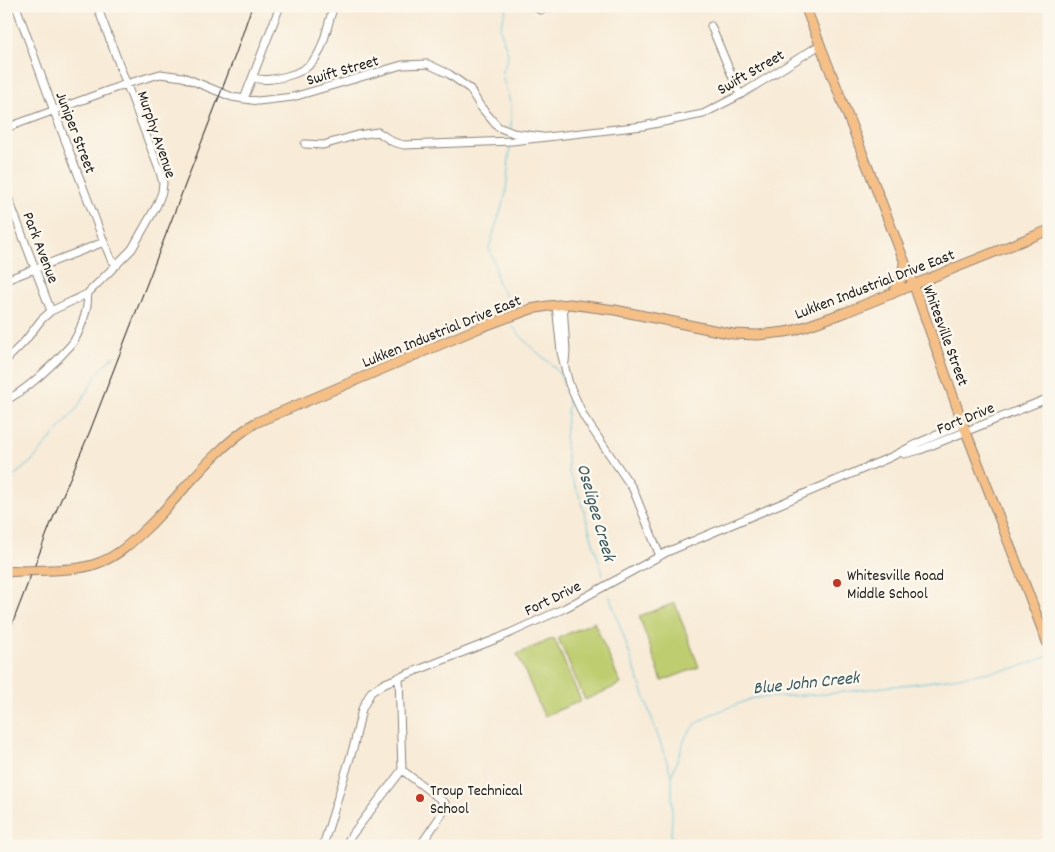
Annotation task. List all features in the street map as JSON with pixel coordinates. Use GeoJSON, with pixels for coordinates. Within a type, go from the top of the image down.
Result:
{"type":"FeatureCollection","features":[{"type":"Feature","properties":{"kind":"main road","name":"Whitesville Street"},"geometry":{"type":"LineString","coordinates":[[805,6],[914,286],[965,428],[1049,647]]}},
{"type":"Feature","properties":{"kind":"main road","name":"Lukken Industrial Drive East"},"geometry":{"type":"LineString","coordinates":[[6,572],[89,566],[103,561],[122,550],[160,515],[231,440],[255,423],[478,328],[531,309],[559,305],[615,310],[724,332],[758,335],[795,330],[914,286],[1049,230]]}},
{"type":"Feature","properties":{"kind":"main road"},"geometry":{"type":"LineString","coordinates":[[891,295],[902,278],[904,260]]}},
{"type":"Feature","properties":{"kind":"street","name":"Juniper Street"},"geometry":{"type":"LineString","coordinates":[[16,6],[104,242],[111,259],[117,265]]}},
{"type":"Feature","properties":{"kind":"street","name":"Murphy Avenue"},"geometry":{"type":"LineString","coordinates":[[6,360],[51,311],[87,294],[132,249],[162,192],[160,172],[97,6]]}},
{"type":"Feature","properties":{"kind":"street"},"geometry":{"type":"LineString","coordinates":[[244,99],[280,6]]}},
{"type":"Feature","properties":{"kind":"street"},"geometry":{"type":"LineString","coordinates":[[253,78],[263,80],[280,78],[302,72],[314,63],[325,38],[334,6]]}},
{"type":"Feature","properties":{"kind":"street"},"geometry":{"type":"LineString","coordinates":[[535,6],[540,10],[556,6]]}},
{"type":"Feature","properties":{"kind":"street"},"geometry":{"type":"LineString","coordinates":[[711,26],[740,95]]}},
{"type":"Feature","properties":{"kind":"street","name":"Swift Street"},"geometry":{"type":"LineString","coordinates":[[306,144],[323,145],[358,135],[378,132],[393,142],[404,145],[512,141],[672,121],[703,114],[740,95],[820,45]]}},
{"type":"Feature","properties":{"kind":"street","name":"Swift Street"},"geometry":{"type":"LineString","coordinates":[[6,128],[126,84],[160,74],[183,77],[220,93],[258,101],[287,98],[402,65],[428,64],[449,74],[470,89],[480,106],[498,127],[513,133],[543,137]]}},
{"type":"Feature","properties":{"kind":"street","name":"Park Avenue"},"geometry":{"type":"LineString","coordinates":[[6,192],[51,311]]}},
{"type":"Feature","properties":{"kind":"street"},"geometry":{"type":"LineString","coordinates":[[6,280],[104,242]]}},
{"type":"Feature","properties":{"kind":"street"},"geometry":{"type":"LineString","coordinates":[[6,400],[15,396],[39,376],[72,344],[87,309],[89,301],[87,294]]}},
{"type":"Feature","properties":{"kind":"street"},"geometry":{"type":"LineString","coordinates":[[559,305],[566,351],[565,368],[569,384],[584,417],[633,489],[660,556]]}},
{"type":"Feature","properties":{"kind":"street","name":"Fort Drive"},"geometry":{"type":"LineString","coordinates":[[323,846],[366,699],[370,692],[385,683],[499,638],[565,608],[660,556],[769,507],[891,457],[920,450],[965,428],[1049,398]]}},
{"type":"Feature","properties":{"kind":"street"},"geometry":{"type":"LineString","coordinates":[[345,846],[402,770],[399,677]]}},
{"type":"Feature","properties":{"kind":"street"},"geometry":{"type":"LineString","coordinates":[[402,770],[445,803],[446,808],[420,846]]}},
{"type":"Feature","properties":{"kind":"green space"},"geometry":{"type":"Polygon","coordinates":[[[675,603],[699,667],[662,681],[639,616],[675,603]]]}},
{"type":"Feature","properties":{"kind":"green space"},"geometry":{"type":"Polygon","coordinates":[[[594,622],[621,684],[585,700],[558,638],[594,622]]]}},
{"type":"Feature","properties":{"kind":"green space"},"geometry":{"type":"Polygon","coordinates":[[[554,638],[581,701],[544,716],[517,654],[554,638]]]}},
{"type":"Feature","properties":{"kind":"waterway","name":"Oseligee Creek"},"geometry":{"type":"LineString","coordinates":[[507,6],[500,28],[508,54],[502,71],[511,105],[511,128]]}},
{"type":"Feature","properties":{"kind":"waterway","name":"Oseligee Creek"},"geometry":{"type":"LineString","coordinates":[[509,302],[497,281],[495,265],[489,248],[506,193],[510,145]]}},
{"type":"Feature","properties":{"kind":"waterway","name":"Oseligee Creek"},"geometry":{"type":"LineString","coordinates":[[512,326],[529,345],[553,366],[566,388],[568,401],[565,439],[569,473],[578,492],[603,575]]}},
{"type":"Feature","properties":{"kind":"waterway"},"geometry":{"type":"LineString","coordinates":[[6,482],[32,461],[77,408],[96,376],[114,356]]}},
{"type":"Feature","properties":{"kind":"waterway","name":"Oseligee Creek"},"geometry":{"type":"LineString","coordinates":[[609,594],[671,774]]}},
{"type":"Feature","properties":{"kind":"waterway","name":"Blue John Creek"},"geometry":{"type":"LineString","coordinates":[[670,846],[672,774],[686,736],[696,724],[710,715],[753,698],[826,694],[927,682],[1016,668],[1049,656]]}},
{"type":"Feature","properties":{"kind":"railway"},"geometry":{"type":"LineString","coordinates":[[6,640],[51,523],[90,431],[236,53],[252,6]]}},
{"type":"Feature","properties":{"kind":"place","name":"Whitesville Road Middle School"},"geometry":{"type":"Point","coordinates":[837,583]}},
{"type":"Feature","properties":{"kind":"place","name":"Troup Technical School"},"geometry":{"type":"Point","coordinates":[420,798]}}]}
